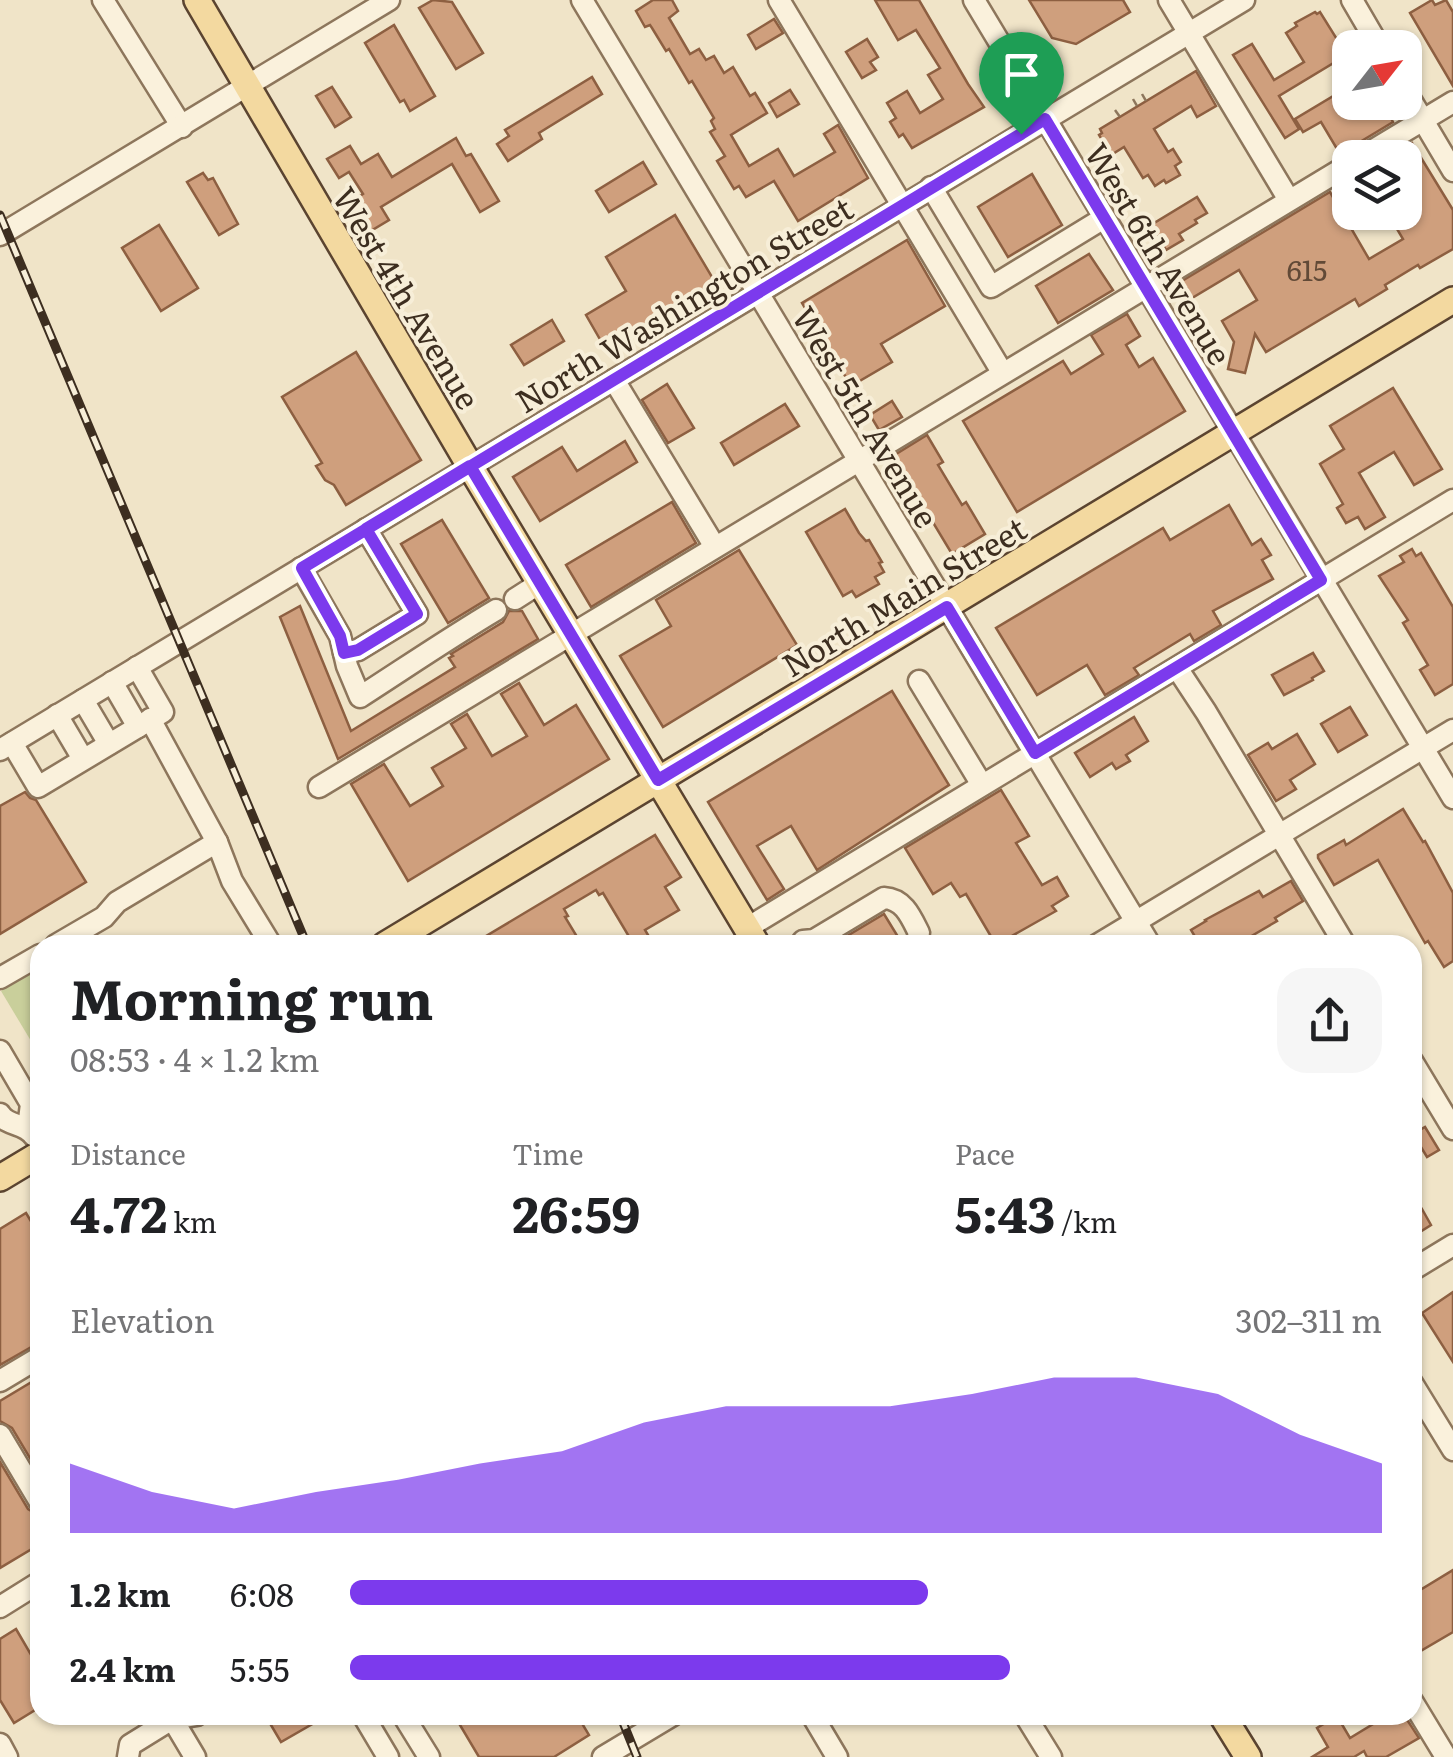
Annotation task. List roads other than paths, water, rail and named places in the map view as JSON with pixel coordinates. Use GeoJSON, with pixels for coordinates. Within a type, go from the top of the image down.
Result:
{"type":"FeatureCollection","features":[{"type":"Feature","properties":{"kind":"main road","name":"West 4th Avenue"},"geometry":{"type":"LineString","coordinates":[[197,0],[751,935]]}},
{"type":"Feature","properties":{"kind":"main road","name":"North Main Street"},"geometry":{"type":"LineString","coordinates":[[402,935],[1453,300]]}},
{"type":"Feature","properties":{"kind":"main road"},"geometry":{"type":"LineString","coordinates":[[0,1178],[30,1157]]}},
{"type":"Feature","properties":{"kind":"main road"},"geometry":{"type":"LineString","coordinates":[[1228,1725],[1248,1757]]}},
{"type":"Feature","properties":{"kind":"street"},"geometry":{"type":"LineString","coordinates":[[103,0],[182,127]]}},
{"type":"Feature","properties":{"kind":"street"},"geometry":{"type":"LineString","coordinates":[[0,235],[388,0]]}},
{"type":"Feature","properties":{"kind":"street","name":"West 5th Avenue"},"geometry":{"type":"LineString","coordinates":[[582,0],[1144,935]]}},
{"type":"Feature","properties":{"kind":"street"},"geometry":{"type":"LineString","coordinates":[[779,0],[1002,372]]}},
{"type":"Feature","properties":{"kind":"street","name":"West 6th Avenue"},"geometry":{"type":"LineString","coordinates":[[974,0],[1453,798]]}},
{"type":"Feature","properties":{"kind":"street"},"geometry":{"type":"LineString","coordinates":[[1169,0],[1289,200]]}},
{"type":"Feature","properties":{"kind":"street","name":"North Washington Street"},"geometry":{"type":"LineString","coordinates":[[6,746],[1244,0]]}},
{"type":"Feature","properties":{"kind":"street"},"geometry":{"type":"LineString","coordinates":[[1352,0],[1370,30]]}},
{"type":"Feature","properties":{"kind":"street"},"geometry":{"type":"LineString","coordinates":[[1390,140],[1453,102]]}},
{"type":"Feature","properties":{"kind":"street"},"geometry":{"type":"LineString","coordinates":[[1423,120],[1453,171]]}},
{"type":"Feature","properties":{"kind":"street"},"geometry":{"type":"LineString","coordinates":[[319,787],[1332,175]]}},
{"type":"Feature","properties":{"kind":"street"},"geometry":{"type":"LineString","coordinates":[[931,187],[991,287],[1104,218]]}},
{"type":"Feature","properties":{"kind":"street"},"geometry":{"type":"LineString","coordinates":[[614,380],[716,548]]}},
{"type":"Feature","properties":{"kind":"street"},"geometry":{"type":"LineString","coordinates":[[754,935],[982,785],[1453,500]]}},
{"type":"Feature","properties":{"kind":"street"},"geometry":{"type":"LineString","coordinates":[[344,653],[358,650],[417,614],[366,529]]}},
{"type":"Feature","properties":{"kind":"street"},"geometry":{"type":"LineString","coordinates":[[302,568],[340,636],[360,697],[496,610]]}},
{"type":"Feature","properties":{"kind":"street"},"geometry":{"type":"LineString","coordinates":[[515,599],[540,583]]}},
{"type":"Feature","properties":{"kind":"street"},"geometry":{"type":"LineString","coordinates":[[6,746],[38,787],[163,712],[137,667]]}},
{"type":"Feature","properties":{"kind":"street"},"geometry":{"type":"LineString","coordinates":[[1177,668],[1339,935]]}},
{"type":"Feature","properties":{"kind":"street"},"geometry":{"type":"LineString","coordinates":[[920,681],[982,785]]}},
{"type":"Feature","properties":{"kind":"street"},"geometry":{"type":"LineString","coordinates":[[112,682],[144,723],[217,842],[232,881],[266,935]]}},
{"type":"Feature","properties":{"kind":"street"},"geometry":{"type":"LineString","coordinates":[[83,700],[109,744]]}},
{"type":"Feature","properties":{"kind":"street"},"geometry":{"type":"LineString","coordinates":[[58,715],[83,760]]}},
{"type":"Feature","properties":{"kind":"street"},"geometry":{"type":"LineString","coordinates":[[1114,935],[1453,730]]}},
{"type":"Feature","properties":{"kind":"street"},"geometry":{"type":"LineString","coordinates":[[73,935],[104,917],[117,902],[217,842]]}},
{"type":"Feature","properties":{"kind":"street"},"geometry":{"type":"LineString","coordinates":[[822,935],[884,898],[902,905],[918,935]]}},
{"type":"Feature","properties":{"kind":"street"},"geometry":{"type":"LineString","coordinates":[[0,978],[30,960]]}},
{"type":"Feature","properties":{"kind":"street"},"geometry":{"type":"LineString","coordinates":[[0,1052],[30,1102]]}},
{"type":"Feature","properties":{"kind":"street"},"geometry":{"type":"LineString","coordinates":[[1422,1078],[1453,1129]]}},
{"type":"Feature","properties":{"kind":"street"},"geometry":{"type":"LineString","coordinates":[[30,1112],[30,1132]]}},
{"type":"Feature","properties":{"kind":"street"},"geometry":{"type":"LineString","coordinates":[[0,1114],[3,1119],[28,1128]]}},
{"type":"Feature","properties":{"kind":"street"},"geometry":{"type":"LineString","coordinates":[[1422,1264],[1453,1245]]}},
{"type":"Feature","properties":{"kind":"street"},"geometry":{"type":"LineString","coordinates":[[0,1381],[30,1362]]}},
{"type":"Feature","properties":{"kind":"street"},"geometry":{"type":"LineString","coordinates":[[1422,1399],[1453,1450]]}},
{"type":"Feature","properties":{"kind":"street"},"geometry":{"type":"LineString","coordinates":[[0,1435],[30,1485]]}},
{"type":"Feature","properties":{"kind":"street"},"geometry":{"type":"LineString","coordinates":[[0,1606],[30,1588]]}},
{"type":"Feature","properties":{"kind":"street"},"geometry":{"type":"LineString","coordinates":[[1422,1718],[1445,1757],[1453,1752]]}},
{"type":"Feature","properties":{"kind":"street"},"geometry":{"type":"LineString","coordinates":[[128,1757],[130,1744],[159,1725]]}},
{"type":"Feature","properties":{"kind":"street"},"geometry":{"type":"LineString","coordinates":[[176,1725],[195,1757]]}},
{"type":"Feature","properties":{"kind":"street"},"geometry":{"type":"LineString","coordinates":[[369,1725],[388,1757]]}},
{"type":"Feature","properties":{"kind":"street"},"geometry":{"type":"LineString","coordinates":[[409,1725],[429,1757]]}},
{"type":"Feature","properties":{"kind":"street"},"geometry":{"type":"LineString","coordinates":[[603,1757],[656,1725]]}},
{"type":"Feature","properties":{"kind":"street"},"geometry":{"type":"LineString","coordinates":[[818,1725],[837,1757]]}},
{"type":"Feature","properties":{"kind":"street"},"geometry":{"type":"LineString","coordinates":[[1031,1725],[1051,1757]]}},
{"type":"Feature","properties":{"kind":"street"},"geometry":{"type":"LineString","coordinates":[[0,1744],[7,1757]]}},
{"type":"Feature","properties":{"kind":"railway"},"geometry":{"type":"LineString","coordinates":[[0,215],[303,935]]}},
{"type":"Feature","properties":{"kind":"railway"},"geometry":{"type":"LineString","coordinates":[[624,1725],[637,1757]]}}]}
